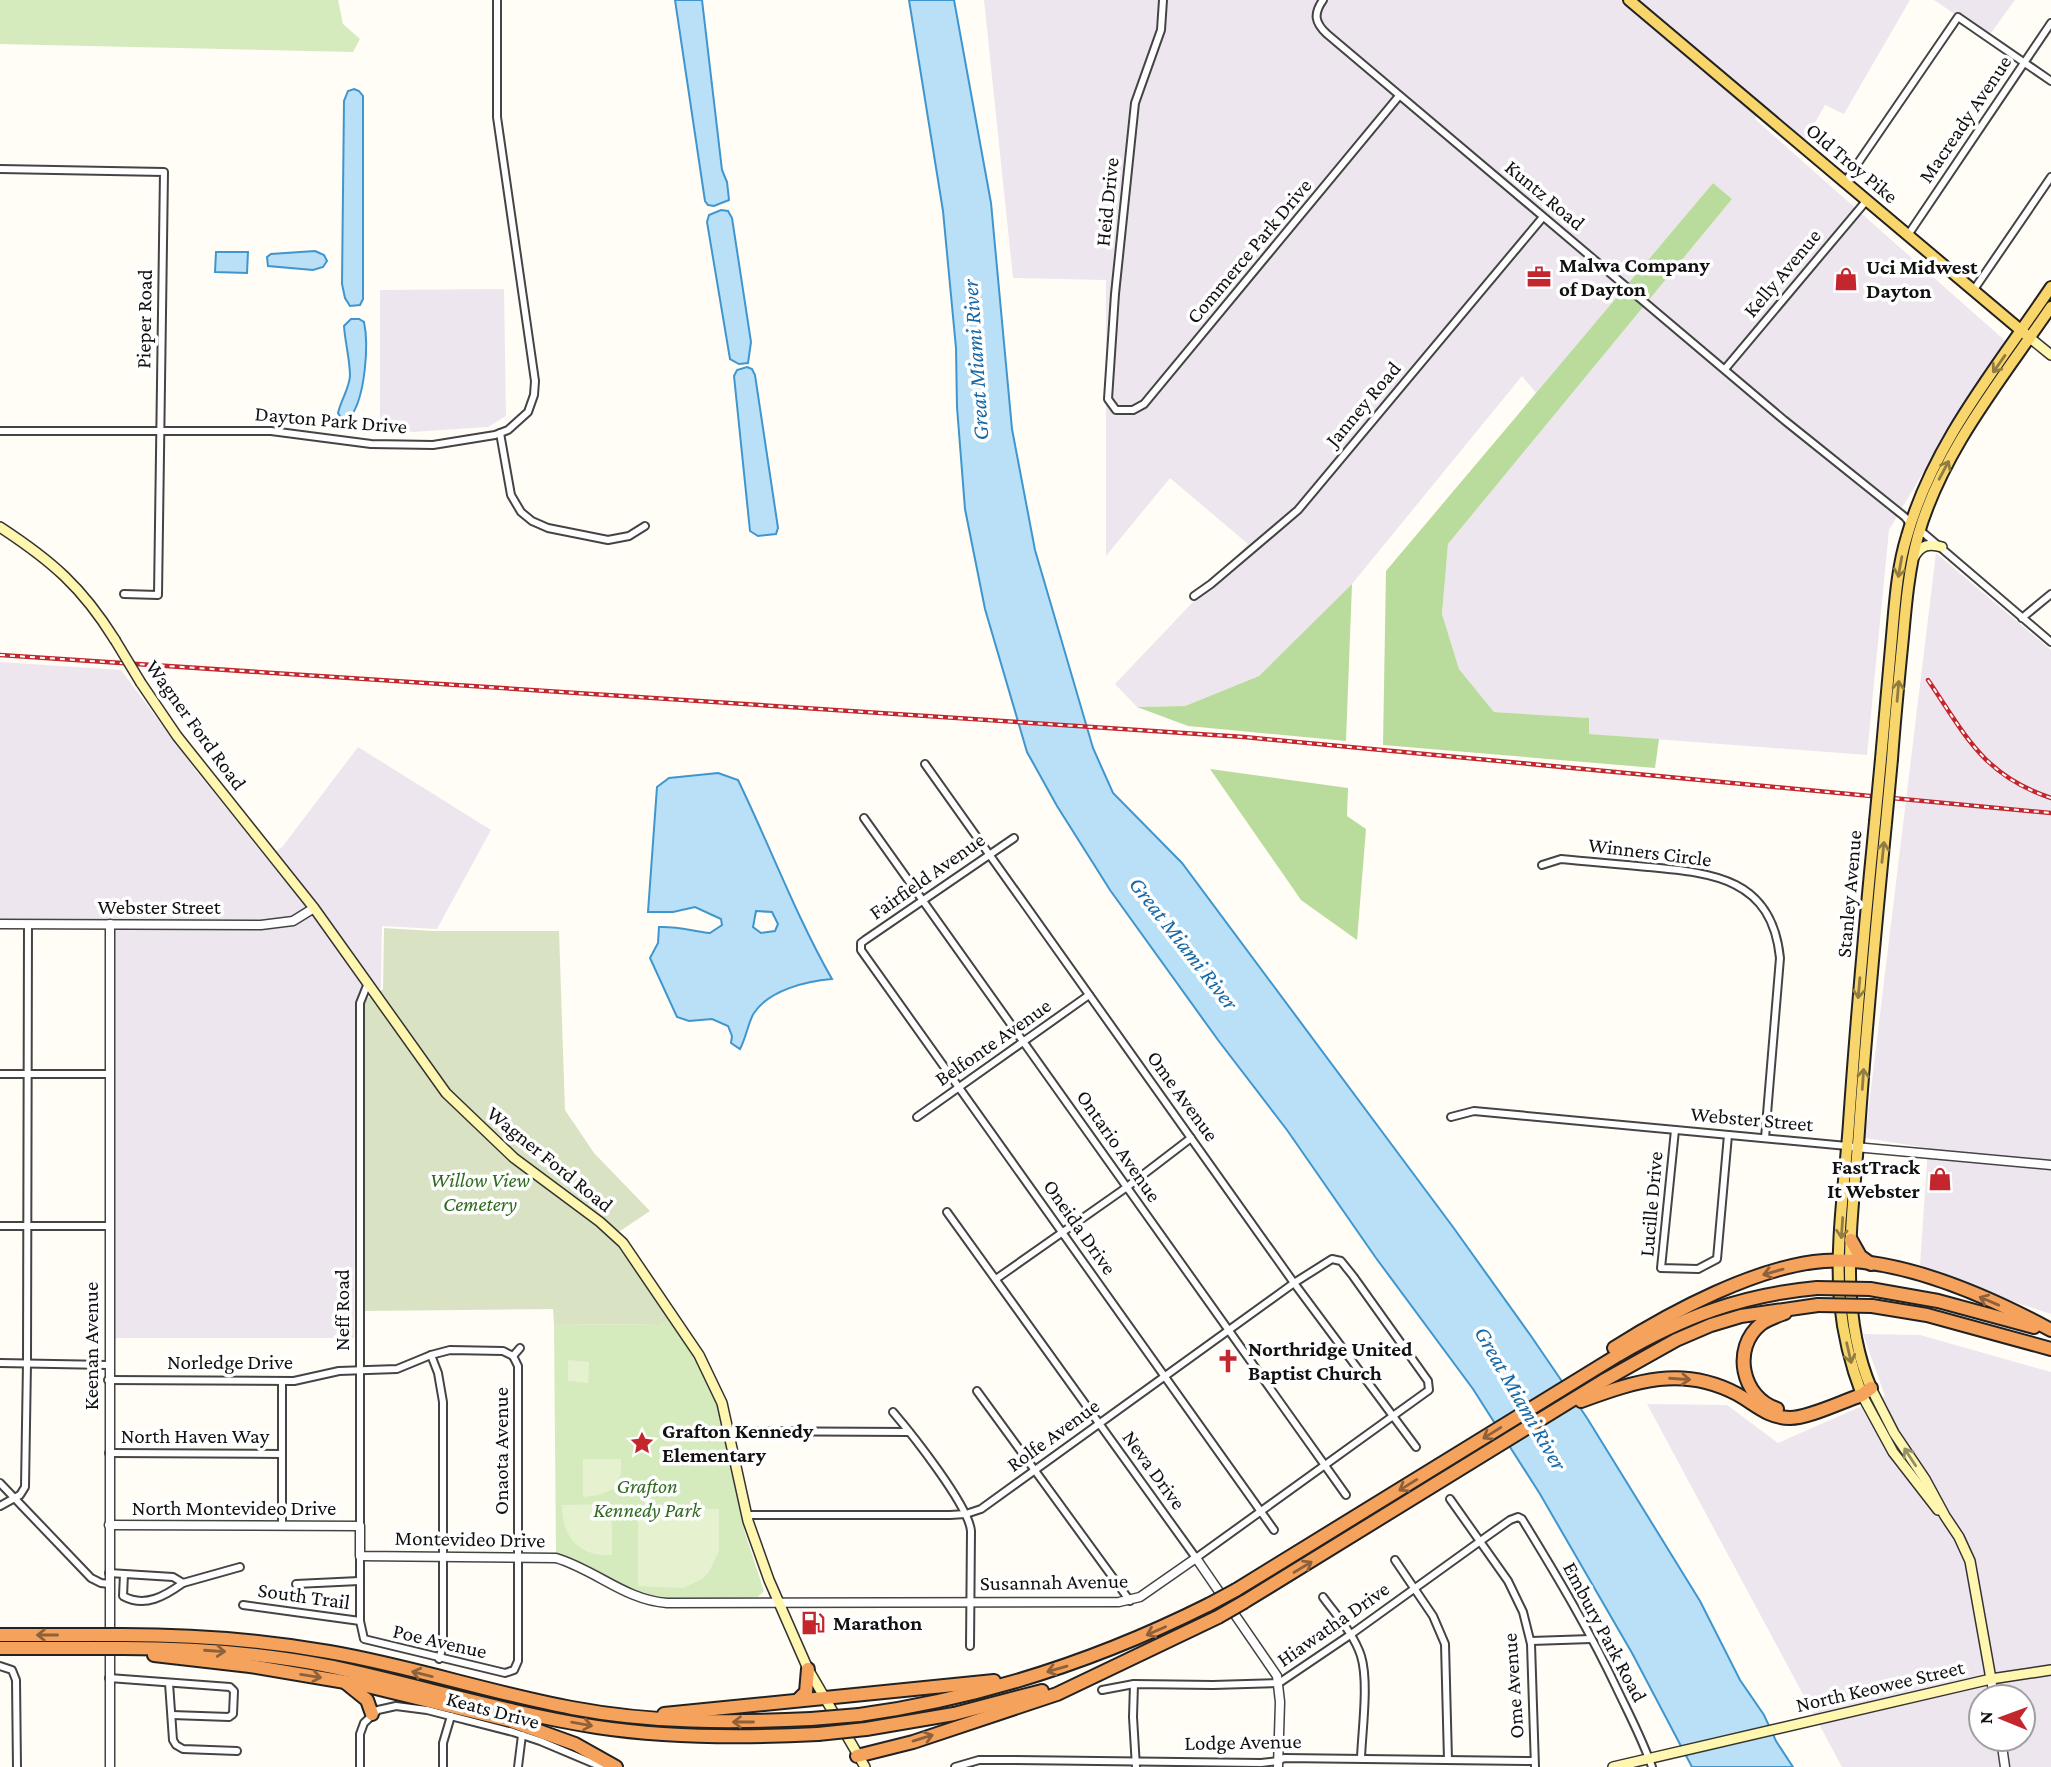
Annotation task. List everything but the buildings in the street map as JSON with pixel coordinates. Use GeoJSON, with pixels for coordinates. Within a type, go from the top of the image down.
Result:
{"type":"FeatureCollection","features":[{"type":"Feature","properties":{"kind":"highway"},"geometry":{"type":"LineString","coordinates":[[1852,1240],[1860,1256],[1872,1264]]}},
{"type":"Feature","properties":{"kind":"highway"},"geometry":{"type":"LineString","coordinates":[[123,1641],[184,1635],[320,1650],[574,1709],[648,1718],[723,1722],[859,1715],[952,1699],[1102,1654],[1208,1605],[1559,1391],[1666,1318],[1752,1279],[1801,1266],[1845,1262],[1872,1264],[1924,1274],[2051,1331]]}},
{"type":"Feature","properties":{"kind":"highway"},"geometry":{"type":"LineString","coordinates":[[1594,1366],[1666,1329],[1711,1310],[1756,1296],[1816,1288],[1870,1289],[1938,1301],[2051,1331]]}},
{"type":"Feature","properties":{"kind":"highway"},"geometry":{"type":"LineString","coordinates":[[1802,1306],[1760,1324],[1751,1335],[1743,1360],[1749,1385],[1759,1399],[1773,1408],[1786,1411],[1804,1410],[1864,1391]]}},
{"type":"Feature","properties":{"kind":"highway"},"geometry":{"type":"LineString","coordinates":[[861,1763],[913,1742],[1058,1694],[1217,1617],[1555,1411],[1608,1385],[1666,1345],[1711,1325],[1751,1314],[1802,1306],[1872,1306],[1927,1315],[2051,1349]]}},
{"type":"Feature","properties":{"kind":"highway"},"geometry":{"type":"LineString","coordinates":[[1608,1385],[1656,1379],[1695,1380],[1738,1395],[1759,1409],[1779,1417],[1794,1418],[1864,1391]]}},
{"type":"Feature","properties":{"kind":"highway"},"geometry":{"type":"LineString","coordinates":[[0,1635],[123,1641],[235,1652],[362,1673],[513,1711],[629,1731],[749,1737],[866,1729],[986,1707],[1048,1689],[1128,1659]]}},
{"type":"Feature","properties":{"kind":"highway"},"geometry":{"type":"LineString","coordinates":[[0,1648],[95,1641]]}},
{"type":"Feature","properties":{"kind":"highway"},"geometry":{"type":"LineString","coordinates":[[123,1641],[153,1655],[250,1666],[343,1681],[511,1721],[575,1744],[615,1767]]}},
{"type":"Feature","properties":{"kind":"highway"},"geometry":{"type":"LineString","coordinates":[[799,1699],[806,1692],[808,1669]]}},
{"type":"Feature","properties":{"kind":"highway"},"geometry":{"type":"LineString","coordinates":[[343,1681],[367,1700],[372,1714]]}},
{"type":"Feature","properties":{"kind":"highway"},"geometry":{"type":"LineString","coordinates":[[648,1718],[673,1712],[824,1696],[992,1681],[1012,1682]]}},
{"type":"Feature","properties":{"kind":"main road","name":"Old Troy Pike"},"geometry":{"type":"LineString","coordinates":[[1629,0],[2051,355]]}},
{"type":"Feature","properties":{"kind":"main road","name":"Stanley Avenue"},"geometry":{"type":"LineString","coordinates":[[2025,335],[2051,287]]}},
{"type":"Feature","properties":{"kind":"main road","name":"Stanley Avenue"},"geometry":{"type":"LineString","coordinates":[[1886,759],[1896,590],[1931,472],[1962,416],[2025,335],[2051,307]]}},
{"type":"Feature","properties":{"kind":"main road","name":"Wagner Ford Road"},"geometry":{"type":"LineString","coordinates":[[0,527],[61,571],[93,606],[177,736],[314,908],[427,1067],[463,1111],[514,1158],[600,1222],[623,1243],[699,1355],[716,1389],[729,1431],[754,1543],[808,1669],[861,1763]]}},
{"type":"Feature","properties":{"kind":"main road","name":"Stanley Avenue"},"geometry":{"type":"LineString","coordinates":[[1916,527],[1886,759],[1868,1002],[1840,1301],[1843,1324],[1864,1391],[1926,1479],[1959,1537],[1973,1570],[1991,1679]]}},
{"type":"Feature","properties":{"kind":"main road"},"geometry":{"type":"LineString","coordinates":[[1912,562],[1920,548],[1925,545],[1942,547]]}},
{"type":"Feature","properties":{"kind":"main road","name":"Stanley Avenue"},"geometry":{"type":"LineString","coordinates":[[1845,1262],[1852,1240],[1853,1147]]}},
{"type":"Feature","properties":{"kind":"main road","name":"North Keowee Street"},"geometry":{"type":"LineString","coordinates":[[1613,1767],[1650,1763],[1718,1741],[1991,1679],[2051,1670]]}},
{"type":"Feature","properties":{"kind":"street","name":"Dayton Park Drive"},"geometry":{"type":"LineString","coordinates":[[0,431],[271,430],[405,446],[500,433],[522,420],[532,404],[535,388],[497,117],[497,0]]}},
{"type":"Feature","properties":{"kind":"street","name":"Heid Drive"},"geometry":{"type":"LineString","coordinates":[[1116,410],[1108,399],[1115,294],[1135,103],[1161,30],[1163,0]]}},
{"type":"Feature","properties":{"kind":"street","name":"Kuntz Road"},"geometry":{"type":"LineString","coordinates":[[1323,0],[1317,9],[1316,19],[1320,28],[1880,499],[1942,547],[2051,642]]}},
{"type":"Feature","properties":{"kind":"street"},"geometry":{"type":"LineString","coordinates":[[1845,182],[1958,17],[2051,81]]}},
{"type":"Feature","properties":{"kind":"street","name":"Macready Avenue"},"geometry":{"type":"LineString","coordinates":[[1908,235],[2051,23]]}},
{"type":"Feature","properties":{"kind":"street","name":"Commerce Park Drive"},"geometry":{"type":"LineString","coordinates":[[1116,410],[1127,412],[1144,404],[1399,96]]}},
{"type":"Feature","properties":{"kind":"street","name":"Pieper Road"},"geometry":{"type":"LineString","coordinates":[[0,169],[164,172],[158,595],[124,594]]}},
{"type":"Feature","properties":{"kind":"street"},"geometry":{"type":"LineString","coordinates":[[1973,291],[2051,177]]}},
{"type":"Feature","properties":{"kind":"street","name":"Kelly Avenue"},"geometry":{"type":"LineString","coordinates":[[1725,369],[1867,200]]}},
{"type":"Feature","properties":{"kind":"street","name":"Janney Road"},"geometry":{"type":"LineString","coordinates":[[1194,596],[1212,584],[1298,510],[1543,217]]}},
{"type":"Feature","properties":{"kind":"street"},"geometry":{"type":"LineString","coordinates":[[500,433],[511,495],[521,512],[532,521],[548,528],[608,540],[629,536],[645,526]]}},
{"type":"Feature","properties":{"kind":"street"},"geometry":{"type":"LineString","coordinates":[[2022,618],[2051,594]]}},
{"type":"Feature","properties":{"kind":"street","name":"Ome Avenue"},"geometry":{"type":"LineString","coordinates":[[925,764],[1294,1283],[1416,1447]]}},
{"type":"Feature","properties":{"kind":"street","name":"Ontario Avenue"},"geometry":{"type":"LineString","coordinates":[[864,818],[1346,1495]]}},
{"type":"Feature","properties":{"kind":"street","name":"Fairfield Avenue"},"geometry":{"type":"LineString","coordinates":[[861,943],[1014,838]]}},
{"type":"Feature","properties":{"kind":"street","name":"Winners Circle"},"geometry":{"type":"LineString","coordinates":[[1542,865],[1561,859],[1701,872],[1738,886],[1761,907],[1777,938],[1780,958],[1765,1138]]}},
{"type":"Feature","properties":{"kind":"street","name":"Webster Street"},"geometry":{"type":"LineString","coordinates":[[0,924],[261,925],[293,920],[314,908]]}},
{"type":"Feature","properties":{"kind":"street"},"geometry":{"type":"LineString","coordinates":[[0,1506],[16,1497],[25,1487],[28,924]]}},
{"type":"Feature","properties":{"kind":"street","name":"Keenan Avenue"},"geometry":{"type":"LineString","coordinates":[[110,924],[110,1767]]}},
{"type":"Feature","properties":{"kind":"street","name":"Oneida Drive"},"geometry":{"type":"LineString","coordinates":[[861,943],[863,955],[1274,1530]]}},
{"type":"Feature","properties":{"kind":"street","name":"Neff Road"},"geometry":{"type":"LineString","coordinates":[[363,1638],[359,1581],[360,1003],[368,983]]}},
{"type":"Feature","properties":{"kind":"street","name":"Belfonte Avenue"},"geometry":{"type":"LineString","coordinates":[[917,1117],[1089,995]]}},
{"type":"Feature","properties":{"kind":"street"},"geometry":{"type":"LineString","coordinates":[[0,1074],[109,1074]]}},
{"type":"Feature","properties":{"kind":"street","name":"Webster Street"},"geometry":{"type":"LineString","coordinates":[[1451,1117],[1474,1111],[2051,1165]]}},
{"type":"Feature","properties":{"kind":"street","name":"Lucille Drive"},"geometry":{"type":"LineString","coordinates":[[1675,1130],[1661,1268],[1698,1269],[1717,1259],[1728,1135]]}},
{"type":"Feature","properties":{"kind":"street"},"geometry":{"type":"LineString","coordinates":[[996,1279],[1127,1187],[1191,1138]]}},
{"type":"Feature","properties":{"kind":"street","name":"Neva Drive"},"geometry":{"type":"LineString","coordinates":[[947,1212],[1273,1668],[1279,1683],[1278,1764]]}},
{"type":"Feature","properties":{"kind":"street"},"geometry":{"type":"LineString","coordinates":[[0,1226],[108,1226]]}},
{"type":"Feature","properties":{"kind":"street","name":"Rolfe Avenue"},"geometry":{"type":"LineString","coordinates":[[747,1515],[966,1514],[981,1508],[1294,1283],[1330,1260],[1340,1260],[1353,1276],[1428,1381],[1429,1387]]}},
{"type":"Feature","properties":{"kind":"street"},"geometry":{"type":"LineString","coordinates":[[513,1356],[520,1348]]}},
{"type":"Feature","properties":{"kind":"street","name":"Norledge Drive"},"geometry":{"type":"LineString","coordinates":[[108,1380],[282,1381],[308,1379],[339,1371],[397,1369],[450,1350],[503,1351],[513,1356]]}},
{"type":"Feature","properties":{"kind":"street"},"geometry":{"type":"LineString","coordinates":[[431,1355],[438,1373],[443,1402],[443,1646],[439,1659]]}},
{"type":"Feature","properties":{"kind":"street","name":"Onaota Avenue"},"geometry":{"type":"LineString","coordinates":[[512,1672],[518,1661],[519,1556],[518,1366],[513,1356]]}},
{"type":"Feature","properties":{"kind":"street"},"geometry":{"type":"LineString","coordinates":[[0,1363],[108,1365]]}},
{"type":"Feature","properties":{"kind":"street"},"geometry":{"type":"LineString","coordinates":[[282,1381],[282,1526]]}},
{"type":"Feature","properties":{"kind":"street","name":"Susannah Avenue"},"geometry":{"type":"LineString","coordinates":[[779,1603],[1130,1601],[1149,1592],[1261,1513],[1426,1394],[1429,1387]]}},
{"type":"Feature","properties":{"kind":"street"},"geometry":{"type":"LineString","coordinates":[[978,1391],[1130,1601]]}},
{"type":"Feature","properties":{"kind":"street"},"geometry":{"type":"LineString","coordinates":[[893,1412],[966,1514],[971,1531],[970,1646]]}},
{"type":"Feature","properties":{"kind":"street"},"geometry":{"type":"LineString","coordinates":[[729,1431],[909,1432]]}},
{"type":"Feature","properties":{"kind":"street","name":"North Haven Way"},"geometry":{"type":"LineString","coordinates":[[108,1453],[282,1454]]}},
{"type":"Feature","properties":{"kind":"street"},"geometry":{"type":"LineString","coordinates":[[0,1483],[90,1578],[109,1584]]}},
{"type":"Feature","properties":{"kind":"street","name":"Ome Avenue"},"geometry":{"type":"LineString","coordinates":[[1450,1499],[1513,1590],[1526,1620],[1531,1641],[1534,1764]]}},
{"type":"Feature","properties":{"kind":"street","name":"Hiawatha Drive"},"geometry":{"type":"LineString","coordinates":[[1102,1690],[1133,1684],[1279,1683],[1479,1541],[1519,1517]]}},
{"type":"Feature","properties":{"kind":"street","name":"Embury Park Road"},"geometry":{"type":"LineString","coordinates":[[1519,1517],[1552,1567],[1591,1639],[1645,1745],[1650,1763]]}},
{"type":"Feature","properties":{"kind":"street","name":"North Montevideo Drive"},"geometry":{"type":"LineString","coordinates":[[109,1525],[360,1526]]}},
{"type":"Feature","properties":{"kind":"street","name":"Montevideo Drive"},"geometry":{"type":"LineString","coordinates":[[360,1556],[556,1558],[569,1562],[632,1596],[657,1602],[779,1603]]}},
{"type":"Feature","properties":{"kind":"street"},"geometry":{"type":"LineString","coordinates":[[1395,1560],[1433,1616],[1445,1644],[1448,1760]]}},
{"type":"Feature","properties":{"kind":"street"},"geometry":{"type":"LineString","coordinates":[[124,1574],[123,1596],[131,1601],[153,1600],[163,1597],[183,1583],[240,1567]]}},
{"type":"Feature","properties":{"kind":"street"},"geometry":{"type":"LineString","coordinates":[[109,1573],[173,1577],[183,1583]]}},
{"type":"Feature","properties":{"kind":"street"},"geometry":{"type":"LineString","coordinates":[[296,1584],[359,1581]]}},
{"type":"Feature","properties":{"kind":"street"},"geometry":{"type":"LineString","coordinates":[[1323,1597],[1359,1650],[1363,1667],[1361,1758]]}},
{"type":"Feature","properties":{"kind":"street","name":"South Trail"},"geometry":{"type":"LineString","coordinates":[[243,1605],[360,1621]]}},
{"type":"Feature","properties":{"kind":"street","name":"Poe Avenue"},"geometry":{"type":"LineString","coordinates":[[363,1638],[367,1642],[439,1659],[505,1673],[512,1672]]}},
{"type":"Feature","properties":{"kind":"street"},"geometry":{"type":"LineString","coordinates":[[1531,1641],[1591,1639]]}},
{"type":"Feature","properties":{"kind":"street"},"geometry":{"type":"LineString","coordinates":[[0,1666],[9,1668],[16,1680],[16,1767]]}},
{"type":"Feature","properties":{"kind":"street"},"geometry":{"type":"LineString","coordinates":[[109,1678],[230,1687],[234,1693],[233,1714],[229,1717],[172,1715]]}},
{"type":"Feature","properties":{"kind":"street","name":"Stanley Avenue"},"geometry":{"type":"LineString","coordinates":[[1991,1679],[1992,1683]]}},
{"type":"Feature","properties":{"kind":"street"},"geometry":{"type":"LineString","coordinates":[[169,1683],[173,1740],[178,1747],[237,1751]]}},
{"type":"Feature","properties":{"kind":"street"},"geometry":{"type":"LineString","coordinates":[[1133,1684],[1136,1764]]}},
{"type":"Feature","properties":{"kind":"street","name":"Keats Drive"},"geometry":{"type":"LineString","coordinates":[[372,1714],[387,1707],[405,1706],[451,1716],[522,1735],[602,1767]]}},
{"type":"Feature","properties":{"kind":"street"},"geometry":{"type":"LineString","coordinates":[[360,1767],[360,1734],[364,1723],[372,1714]]}},
{"type":"Feature","properties":{"kind":"street"},"geometry":{"type":"LineString","coordinates":[[443,1767],[443,1744],[451,1716]]}},
{"type":"Feature","properties":{"kind":"street"},"geometry":{"type":"LineString","coordinates":[[518,1767],[522,1735]]}},
{"type":"Feature","properties":{"kind":"street","name":"Lodge Avenue"},"geometry":{"type":"LineString","coordinates":[[954,1767],[1010,1763],[1278,1764],[1284,1758],[1534,1764]]}},
{"type":"Feature","properties":{"kind":"shaded area"},"geometry":{"type":"Polygon","coordinates":[[[984,0],[1910,0],[1844,114],[1825,105],[1802,145],[1760,111],[1755,119],[2011,346],[1967,398],[1889,530],[1867,755],[1588,734],[1588,718],[1494,712],[1459,669],[1442,614],[1448,544],[1732,199],[1713,183],[1536,393],[1522,376],[1352,584],[1259,676],[1185,706],[1137,707],[1115,684],[1248,544],[1170,478],[1106,556],[1106,280],[1013,278],[984,0]]]}},
{"type":"Feature","properties":{"kind":"shaded area"},"geometry":{"type":"Polygon","coordinates":[[[1934,0],[2015,0],[1988,37],[1934,0]]]}},
{"type":"Feature","properties":{"kind":"shaded area"},"geometry":{"type":"Polygon","coordinates":[[[504,289],[506,416],[488,427],[413,432],[380,424],[380,290],[504,289]]]}},
{"type":"Feature","properties":{"kind":"shaded area"},"geometry":{"type":"Polygon","coordinates":[[[1936,553],[2051,650],[2051,1314],[1966,1286],[1920,1265],[1928,1148],[1865,1138],[1936,553]]]}},
{"type":"Feature","properties":{"kind":"shaded area"},"geometry":{"type":"Polygon","coordinates":[[[0,662],[121,670],[197,772],[267,858],[283,846],[358,747],[491,830],[437,929],[382,926],[381,988],[356,1004],[354,1338],[112,1338],[110,922],[0,920],[0,662]]]}},
{"type":"Feature","properties":{"kind":"shaded area"},"geometry":{"type":"Polygon","coordinates":[[[1863,1334],[1920,1335],[2051,1372],[2051,1767],[1842,1767],[1647,1404],[1727,1405],[1778,1443],[1885,1396],[1863,1334]]]}},
{"type":"Feature","properties":{"kind":"green space"},"geometry":{"type":"Polygon","coordinates":[[[0,0],[338,0],[343,24],[360,39],[353,52],[0,44],[0,0]]]}},
{"type":"Feature","properties":{"kind":"green space"},"geometry":{"type":"Polygon","coordinates":[[[1713,183],[1732,199],[1448,544],[1442,614],[1459,669],[1494,712],[1589,718],[1589,734],[1659,739],[1655,768],[1383,745],[1386,571],[1713,183]]]}},
{"type":"Feature","properties":{"kind":"green space"},"geometry":{"type":"Polygon","coordinates":[[[1352,584],[1346,741],[1188,726],[1137,707],[1185,706],[1259,676],[1352,584]]]}},
{"type":"Feature","properties":{"kind":"green space"},"geometry":{"type":"Polygon","coordinates":[[[1210,769],[1348,788],[1347,816],[1366,829],[1357,940],[1301,900],[1210,769]]]}},
{"type":"Feature","properties":{"kind":"green space","name":"Willow View Cemetery"},"geometry":{"type":"Polygon","coordinates":[[[384,928],[433,931],[559,931],[565,1110],[594,1153],[650,1211],[611,1237],[671,1319],[661,1324],[554,1325],[553,1309],[363,1311],[362,1009],[364,1000],[383,989],[384,928]]]}},
{"type":"Feature","properties":{"kind":"green space","name":"Grafton Kennedy Park"},"geometry":{"type":"Polygon","coordinates":[[[671,1319],[695,1357],[714,1396],[745,1533],[764,1591],[758,1597],[672,1600],[650,1598],[556,1555],[554,1325],[661,1324],[671,1319]]]}},
{"type":"Feature","properties":{"kind":"green space"},"geometry":{"type":"Polygon","coordinates":[[[568,1360],[589,1362],[588,1383],[568,1381],[568,1360]]]}},
{"type":"Feature","properties":{"kind":"green space"},"geometry":{"type":"Polygon","coordinates":[[[583,1459],[621,1459],[621,1474],[614,1489],[583,1497],[583,1459]]]}},
{"type":"Feature","properties":{"kind":"green space"},"geometry":{"type":"Polygon","coordinates":[[[612,1504],[612,1555],[600,1555],[581,1548],[574,1542],[565,1526],[562,1505],[612,1504]]]}},
{"type":"Feature","properties":{"kind":"green space"},"geometry":{"type":"Polygon","coordinates":[[[638,1508],[719,1509],[719,1551],[709,1572],[702,1579],[683,1588],[638,1586],[638,1508]]]}},
{"type":"Feature","properties":{"kind":"water"},"geometry":{"type":"Polygon","coordinates":[[[675,0],[702,0],[722,170],[727,182],[729,200],[714,206],[705,201],[675,0]]]}},
{"type":"Feature","properties":{"kind":"water","name":"Great Miami River"},"geometry":{"type":"Polygon","coordinates":[[[909,0],[954,0],[991,203],[1012,429],[1035,550],[1093,748],[1113,793],[1182,863],[1531,1336],[1587,1418],[1700,1601],[1740,1680],[1764,1715],[1776,1741],[1793,1767],[1692,1767],[1632,1653],[1540,1494],[1473,1389],[1110,890],[1057,806],[1027,752],[985,609],[965,509],[957,407],[956,348],[943,211],[909,0]]]}},
{"type":"Feature","properties":{"kind":"water"},"geometry":{"type":"Polygon","coordinates":[[[354,89],[363,96],[363,299],[360,305],[350,306],[342,284],[344,101],[348,91],[354,89]]]}},
{"type":"Feature","properties":{"kind":"water"},"geometry":{"type":"Polygon","coordinates":[[[721,210],[728,211],[732,218],[751,342],[748,363],[739,364],[730,359],[707,222],[709,215],[721,210]]]}},
{"type":"Feature","properties":{"kind":"water"},"geometry":{"type":"Polygon","coordinates":[[[315,251],[324,255],[327,261],[323,267],[313,270],[268,266],[267,257],[271,254],[315,251]]]}},
{"type":"Feature","properties":{"kind":"water"},"geometry":{"type":"Polygon","coordinates":[[[216,252],[248,252],[247,273],[215,272],[216,252]]]}},
{"type":"Feature","properties":{"kind":"water"},"geometry":{"type":"Polygon","coordinates":[[[351,319],[364,322],[365,370],[356,407],[351,416],[341,418],[338,413],[350,376],[344,326],[351,319]]]}},
{"type":"Feature","properties":{"kind":"water"},"geometry":{"type":"Polygon","coordinates":[[[747,367],[752,369],[755,375],[778,528],[776,534],[758,536],[750,531],[734,376],[737,370],[747,367]]]}},
{"type":"Feature","properties":{"kind":"water"},"geometry":{"type":"Polygon","coordinates":[[[718,773],[738,780],[795,906],[832,979],[789,988],[769,998],[752,1016],[740,1049],[731,1043],[732,1036],[728,1026],[712,1019],[689,1021],[677,1017],[650,958],[658,943],[659,927],[710,933],[722,925],[721,919],[695,907],[673,912],[648,912],[657,787],[669,778],[718,773]],[[756,911],[753,927],[761,933],[775,931],[778,924],[772,912],[756,911]]]}},
{"type":"Feature","properties":{"kind":"railway"},"geometry":{"type":"LineString","coordinates":[[0,655],[1244,737],[2051,813]]}},
{"type":"Feature","properties":{"kind":"railway"},"geometry":{"type":"LineString","coordinates":[[1928,680],[1966,736],[1992,765],[2008,778],[2051,798]]}},
{"type":"Feature","properties":{"kind":"place","name":"Malwa Company of Dayton"},"geometry":{"type":"Point","coordinates":[1539,277]}},
{"type":"Feature","properties":{"kind":"place","name":"Uci Midwest Dayton"},"geometry":{"type":"Point","coordinates":[1846,279]}},
{"type":"Feature","properties":{"kind":"place","name":"FastTrack It Webster"},"geometry":{"type":"Point","coordinates":[1940,1179]}},
{"type":"Feature","properties":{"kind":"place","name":"Northridge United Baptist Church"},"geometry":{"type":"Point","coordinates":[1228,1361]}},
{"type":"Feature","properties":{"kind":"place","name":"Grafton Kennedy Elementary"},"geometry":{"type":"Point","coordinates":[642,1443]}},
{"type":"Feature","properties":{"kind":"place","name":"Marathon"},"geometry":{"type":"Point","coordinates":[813,1623]}}]}
